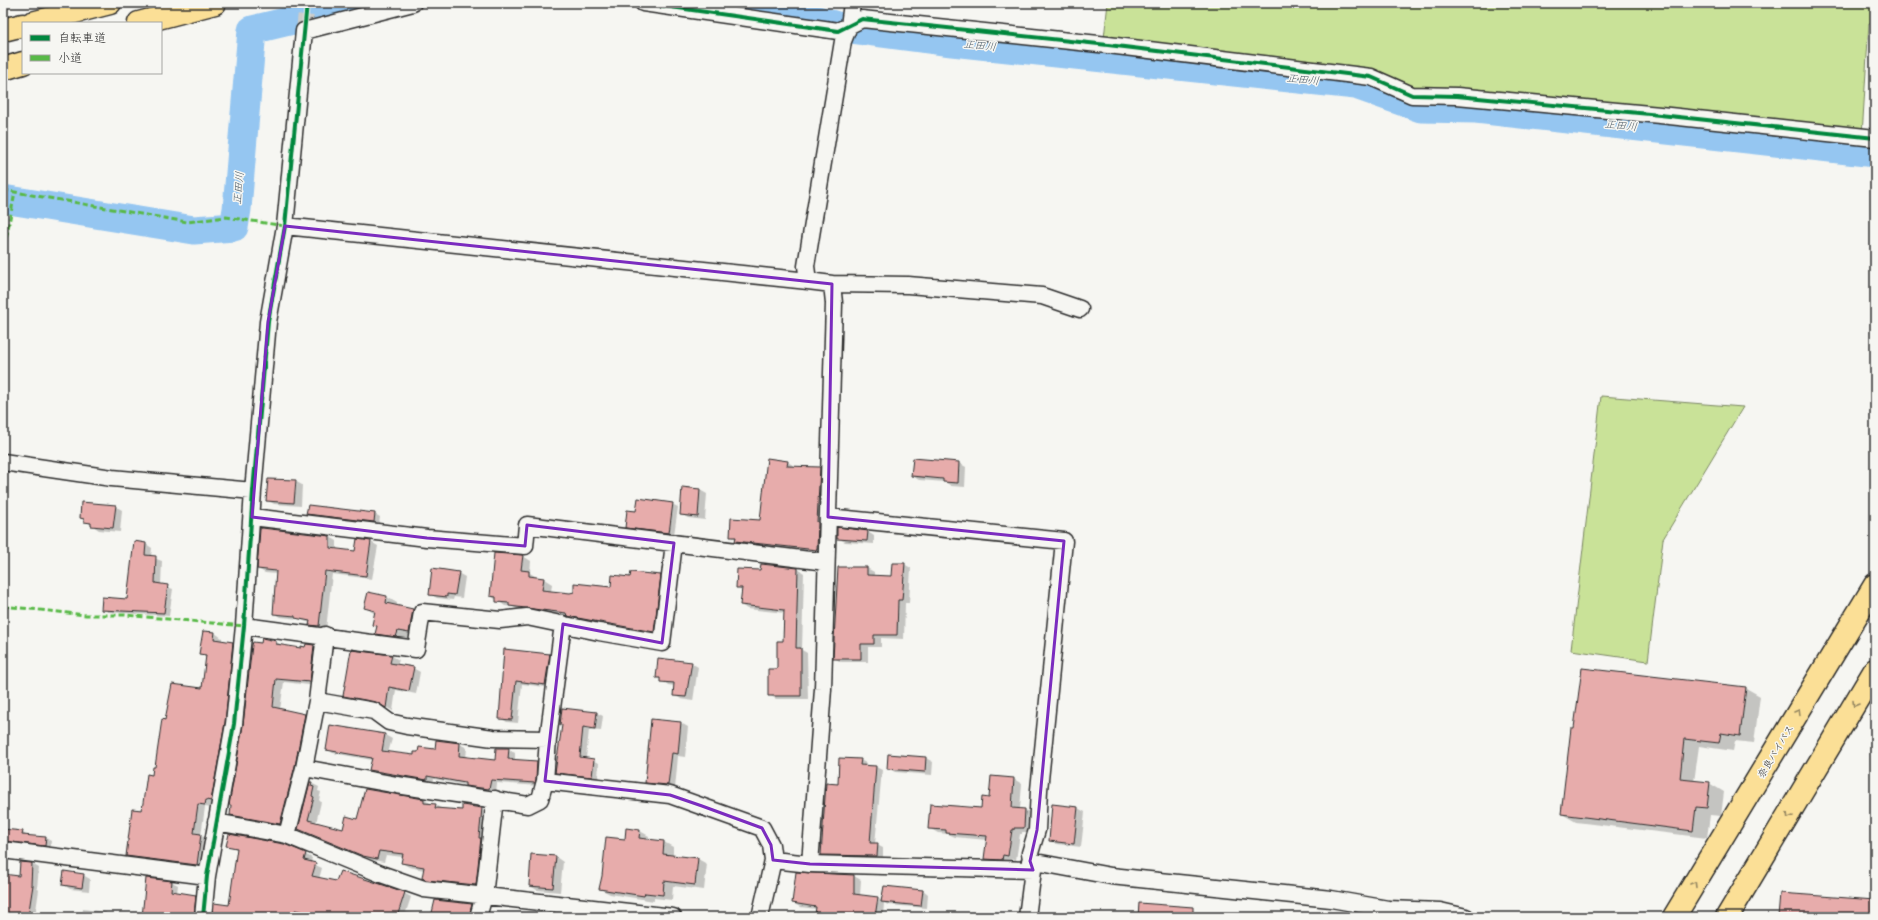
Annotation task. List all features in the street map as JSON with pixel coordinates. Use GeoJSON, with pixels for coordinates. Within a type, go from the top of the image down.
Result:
{"type":"FeatureCollection","features":[{"type":"Feature","properties":{"kind":"highway"},"geometry":{"type":"LineString","coordinates":[[36,22],[110,3]]}},
{"type":"Feature","properties":{"kind":"highway"},"geometry":{"type":"LineString","coordinates":[[146,21],[215,3]]}},
{"type":"Feature","properties":{"kind":"highway"},"geometry":{"type":"LineString","coordinates":[[3,30],[22,25]]}},
{"type":"Feature","properties":{"kind":"highway"},"geometry":{"type":"LineString","coordinates":[[3,59],[22,54]]}},
{"type":"Feature","properties":{"kind":"highway"},"geometry":{"type":"LineString","coordinates":[[3,69],[22,63]]}},
{"type":"Feature","properties":{"kind":"highway","name":"奈良バイパス"},"geometry":{"type":"LineString","coordinates":[[1674,917],[1875,585]]}},
{"type":"Feature","properties":{"kind":"highway"},"geometry":{"type":"LineString","coordinates":[[1726,917],[1875,670]]}},
{"type":"Feature","properties":{"kind":"street"},"geometry":{"type":"LineString","coordinates":[[203,917],[207,876],[234,724],[244,626],[253,491],[268,322],[285,226],[304,31],[413,3]]}},
{"type":"Feature","properties":{"kind":"street"},"geometry":{"type":"LineString","coordinates":[[643,3],[838,31],[862,19],[1108,45],[1371,78],[1412,95],[1456,96],[1660,115],[1875,138]]}},
{"type":"Feature","properties":{"kind":"street"},"geometry":{"type":"LineString","coordinates":[[808,281],[806,266],[811,234],[843,41],[849,26],[852,3]]}},
{"type":"Feature","properties":{"kind":"street"},"geometry":{"type":"LineString","coordinates":[[285,226],[832,284],[908,285],[1042,296],[1080,309]]}},
{"type":"Feature","properties":{"kind":"street"},"geometry":{"type":"LineString","coordinates":[[810,864],[823,690],[834,303],[832,284]]}},
{"type":"Feature","properties":{"kind":"street"},"geometry":{"type":"LineString","coordinates":[[3,462],[112,478],[253,491]]}},
{"type":"Feature","properties":{"kind":"street"},"geometry":{"type":"LineString","coordinates":[[252,517],[427,538],[524,546],[527,525],[826,562]]}},
{"type":"Feature","properties":{"kind":"street"},"geometry":{"type":"LineString","coordinates":[[828,517],[1064,541],[1039,790],[1037,830],[1030,853],[1031,866],[1027,917]]}},
{"type":"Feature","properties":{"kind":"street"},"geometry":{"type":"LineString","coordinates":[[244,626],[325,635],[416,649],[422,612],[500,620],[527,617],[662,643],[674,543]]}},
{"type":"Feature","properties":{"kind":"street"},"geometry":{"type":"LineString","coordinates":[[304,768],[397,785],[528,805],[540,799],[545,781],[548,739],[563,624]]}},
{"type":"Feature","properties":{"kind":"street"},"geometry":{"type":"LineString","coordinates":[[287,835],[304,768],[318,701],[325,635]]}},
{"type":"Feature","properties":{"kind":"street"},"geometry":{"type":"LineString","coordinates":[[318,701],[374,712],[389,722],[407,726],[493,738],[548,739]]}},
{"type":"Feature","properties":{"kind":"street"},"geometry":{"type":"LineString","coordinates":[[545,781],[670,795],[762,828],[771,845],[773,860],[760,917]]}},
{"type":"Feature","properties":{"kind":"street"},"geometry":{"type":"LineString","coordinates":[[478,917],[484,896],[495,799]]}},
{"type":"Feature","properties":{"kind":"street"},"geometry":{"type":"LineString","coordinates":[[216,822],[287,835],[381,874],[424,889],[673,917]]}},
{"type":"Feature","properties":{"kind":"street"},"geometry":{"type":"LineString","coordinates":[[3,850],[207,876]]}},
{"type":"Feature","properties":{"kind":"street"},"geometry":{"type":"LineString","coordinates":[[773,860],[810,864],[1031,866],[1111,876],[1332,899],[1388,909],[1440,911],[1466,917]]}},
{"type":"Feature","properties":{"kind":"highlighted area"},"geometry":{"type":"Polygon","coordinates":[[[285,226],[832,284],[828,517],[1064,541],[1037,830],[1030,861],[1033,870],[810,864],[773,860],[771,845],[762,828],[702,806],[670,795],[545,781],[563,624],[662,643],[674,543],[527,525],[525,546],[427,538],[252,517],[268,322],[285,226]]]}},
{"type":"Feature","properties":{"kind":"green space"},"geometry":{"type":"Polygon","coordinates":[[[1108,3],[1875,3],[1875,23],[1869,23],[1862,135],[1441,95],[1104,38],[1108,3]]]}},
{"type":"Feature","properties":{"kind":"green space"},"geometry":{"type":"Polygon","coordinates":[[[1601,396],[1743,407],[1663,539],[1648,661],[1571,650],[1601,396]]]}},
{"type":"Feature","properties":{"kind":"building"},"geometry":{"type":"Polygon","coordinates":[[[767,458],[788,461],[787,466],[820,467],[817,550],[735,541],[736,537],[730,537],[731,518],[760,520],[767,458]]]}},
{"type":"Feature","properties":{"kind":"building"},"geometry":{"type":"Polygon","coordinates":[[[913,458],[959,462],[958,483],[943,482],[943,479],[911,476],[913,458]]]}},
{"type":"Feature","properties":{"kind":"building"},"geometry":{"type":"Polygon","coordinates":[[[268,479],[296,480],[294,503],[266,501],[268,479]]]}},
{"type":"Feature","properties":{"kind":"building"},"geometry":{"type":"Polygon","coordinates":[[[682,487],[700,489],[698,517],[680,515],[682,487]]]}},
{"type":"Feature","properties":{"kind":"building"},"geometry":{"type":"Polygon","coordinates":[[[638,498],[673,503],[669,533],[625,528],[627,510],[636,511],[638,498]]]}},
{"type":"Feature","properties":{"kind":"building"},"geometry":{"type":"Polygon","coordinates":[[[81,502],[116,505],[113,528],[91,526],[91,523],[84,522],[84,519],[80,518],[81,502]]]}},
{"type":"Feature","properties":{"kind":"building"},"geometry":{"type":"Polygon","coordinates":[[[308,505],[375,513],[374,522],[306,514],[308,505]]]}},
{"type":"Feature","properties":{"kind":"building"},"geometry":{"type":"Polygon","coordinates":[[[837,527],[868,531],[867,541],[837,539],[837,527]]]}},
{"type":"Feature","properties":{"kind":"building"},"geometry":{"type":"Polygon","coordinates":[[[260,529],[330,536],[330,548],[355,551],[357,539],[371,541],[366,576],[325,571],[319,626],[309,625],[310,621],[295,618],[295,616],[273,614],[276,571],[257,569],[260,529]]]}},
{"type":"Feature","properties":{"kind":"building"},"geometry":{"type":"Polygon","coordinates":[[[134,541],[146,543],[145,555],[156,556],[155,583],[168,585],[164,613],[101,610],[102,597],[127,599],[134,541]]]}},
{"type":"Feature","properties":{"kind":"building"},"geometry":{"type":"Polygon","coordinates":[[[494,553],[523,555],[521,570],[529,571],[529,576],[544,578],[542,590],[570,593],[574,592],[574,583],[611,587],[612,575],[630,577],[631,572],[661,575],[654,632],[567,616],[566,613],[509,606],[509,603],[496,602],[496,597],[490,596],[494,553]]]}},
{"type":"Feature","properties":{"kind":"building"},"geometry":{"type":"Polygon","coordinates":[[[892,563],[905,563],[902,600],[898,600],[897,635],[874,635],[874,644],[861,644],[861,659],[833,659],[838,567],[867,567],[867,575],[891,576],[892,563]]]}},
{"type":"Feature","properties":{"kind":"building"},"geometry":{"type":"Polygon","coordinates":[[[761,564],[798,568],[796,648],[801,648],[801,696],[768,696],[768,669],[777,669],[777,641],[783,641],[784,610],[740,605],[742,588],[736,588],[737,569],[760,570],[761,564]]]}},
{"type":"Feature","properties":{"kind":"building"},"geometry":{"type":"Polygon","coordinates":[[[432,568],[459,572],[455,595],[447,594],[447,597],[429,595],[432,568]]]}},
{"type":"Feature","properties":{"kind":"building"},"geometry":{"type":"Polygon","coordinates":[[[368,592],[387,596],[386,603],[413,609],[409,633],[398,631],[396,637],[375,634],[377,626],[372,625],[375,611],[364,608],[368,592]]]}},
{"type":"Feature","properties":{"kind":"building"},"geometry":{"type":"Polygon","coordinates":[[[203,631],[215,632],[214,639],[233,642],[225,723],[211,801],[206,800],[205,805],[198,804],[194,833],[201,834],[197,865],[126,856],[132,809],[142,810],[147,774],[152,775],[153,767],[155,767],[162,719],[165,720],[172,684],[202,688],[206,655],[199,654],[203,631]]]}},
{"type":"Feature","properties":{"kind":"building"},"geometry":{"type":"Polygon","coordinates":[[[262,638],[276,641],[276,644],[301,648],[301,646],[305,647],[306,644],[314,645],[310,682],[276,679],[273,707],[305,714],[295,766],[280,824],[230,815],[231,805],[229,805],[243,725],[252,645],[253,642],[261,643],[262,638]]]}},
{"type":"Feature","properties":{"kind":"building"},"geometry":{"type":"Polygon","coordinates":[[[504,649],[550,654],[545,685],[516,681],[512,720],[499,719],[504,649]]]}},
{"type":"Feature","properties":{"kind":"building"},"geometry":{"type":"Polygon","coordinates":[[[351,650],[392,655],[390,663],[414,667],[409,691],[389,687],[386,708],[376,702],[343,696],[351,650]]]}},
{"type":"Feature","properties":{"kind":"building"},"geometry":{"type":"Polygon","coordinates":[[[658,658],[692,662],[686,697],[673,696],[674,683],[660,682],[660,678],[656,678],[658,658]]]}},
{"type":"Feature","properties":{"kind":"building"},"geometry":{"type":"Polygon","coordinates":[[[1582,668],[1746,687],[1740,736],[1721,733],[1719,743],[1684,739],[1680,779],[1710,782],[1707,808],[1696,807],[1693,831],[1561,814],[1571,728],[1574,728],[1582,668]]]}},
{"type":"Feature","properties":{"kind":"building"},"geometry":{"type":"Polygon","coordinates":[[[562,708],[597,712],[595,729],[583,727],[580,757],[594,759],[592,777],[555,773],[562,725],[560,725],[562,708]]]}},
{"type":"Feature","properties":{"kind":"building"},"geometry":{"type":"Polygon","coordinates":[[[651,719],[681,722],[678,754],[672,753],[668,785],[645,783],[651,719]]]}},
{"type":"Feature","properties":{"kind":"building"},"geometry":{"type":"Polygon","coordinates":[[[330,725],[385,734],[382,751],[414,755],[414,752],[418,752],[419,747],[435,749],[436,740],[460,743],[459,756],[495,760],[496,748],[509,748],[508,759],[537,761],[535,783],[491,780],[489,789],[465,786],[465,783],[427,776],[427,780],[369,770],[372,758],[326,750],[330,725]]]}},
{"type":"Feature","properties":{"kind":"building"},"geometry":{"type":"Polygon","coordinates":[[[888,754],[926,757],[925,772],[887,769],[888,754]]]}},
{"type":"Feature","properties":{"kind":"building"},"geometry":{"type":"Polygon","coordinates":[[[839,758],[861,759],[860,765],[876,766],[870,843],[878,843],[877,856],[821,855],[826,783],[838,784],[839,758]]]}},
{"type":"Feature","properties":{"kind":"building"},"geometry":{"type":"Polygon","coordinates":[[[991,776],[1014,778],[1012,808],[1025,809],[1024,828],[1014,828],[1014,830],[1012,830],[1008,856],[1003,855],[1002,860],[984,859],[987,836],[946,833],[946,830],[928,829],[930,804],[981,808],[982,797],[989,798],[991,776]]]}},
{"type":"Feature","properties":{"kind":"building"},"geometry":{"type":"Polygon","coordinates":[[[310,782],[312,782],[311,786],[314,787],[312,796],[314,797],[308,820],[343,829],[346,816],[357,819],[365,789],[424,799],[424,803],[436,804],[435,808],[462,810],[462,805],[482,808],[479,838],[481,838],[476,885],[426,880],[422,878],[424,867],[401,863],[403,854],[379,851],[377,859],[363,856],[298,829],[310,782]]]}},
{"type":"Feature","properties":{"kind":"building"},"geometry":{"type":"Polygon","coordinates":[[[1052,804],[1078,807],[1074,844],[1049,841],[1052,804]]]}},
{"type":"Feature","properties":{"kind":"building"},"geometry":{"type":"Polygon","coordinates":[[[626,828],[640,830],[639,838],[664,841],[663,854],[698,858],[695,885],[664,881],[663,895],[645,893],[644,896],[599,889],[602,876],[606,837],[625,839],[626,828]]]}},
{"type":"Feature","properties":{"kind":"building"},"geometry":{"type":"Polygon","coordinates":[[[3,829],[23,831],[22,835],[46,837],[45,846],[3,841],[3,829]]]}},
{"type":"Feature","properties":{"kind":"building"},"geometry":{"type":"Polygon","coordinates":[[[229,834],[284,844],[306,853],[304,860],[316,863],[312,876],[336,881],[340,871],[405,892],[397,917],[333,917],[295,910],[294,917],[213,917],[214,903],[229,905],[237,848],[226,846],[229,834]]]}},
{"type":"Feature","properties":{"kind":"building"},"geometry":{"type":"Polygon","coordinates":[[[531,854],[556,856],[553,888],[529,886],[531,854]]]}},
{"type":"Feature","properties":{"kind":"building"},"geometry":{"type":"Polygon","coordinates":[[[20,862],[32,863],[31,885],[33,885],[28,917],[3,917],[3,874],[19,876],[20,862]]]}},
{"type":"Feature","properties":{"kind":"building"},"geometry":{"type":"Polygon","coordinates":[[[64,871],[84,874],[82,888],[62,885],[64,871]]]}},
{"type":"Feature","properties":{"kind":"building"},"geometry":{"type":"Polygon","coordinates":[[[796,872],[854,875],[854,894],[878,897],[875,917],[838,917],[815,914],[816,907],[792,903],[796,872]]]}},
{"type":"Feature","properties":{"kind":"building"},"geometry":{"type":"Polygon","coordinates":[[[146,878],[172,881],[171,891],[196,895],[194,917],[176,917],[157,914],[156,917],[142,917],[146,878]]]}},
{"type":"Feature","properties":{"kind":"building"},"geometry":{"type":"Polygon","coordinates":[[[884,886],[923,890],[921,906],[881,902],[884,886]]]}},
{"type":"Feature","properties":{"kind":"building"},"geometry":{"type":"Polygon","coordinates":[[[1780,893],[1875,900],[1875,917],[1778,917],[1780,893]]]}},
{"type":"Feature","properties":{"kind":"building"},"geometry":{"type":"Polygon","coordinates":[[[435,900],[472,904],[469,917],[431,917],[435,900]]]}},
{"type":"Feature","properties":{"kind":"building"},"geometry":{"type":"Polygon","coordinates":[[[1139,903],[1193,907],[1193,917],[1138,917],[1139,903]]]}},
{"type":"Feature","properties":{"kind":"waterway","name":"正田川"},"geometry":{"type":"LineString","coordinates":[[3,199],[194,230],[234,227],[237,209],[252,30],[364,3]]}},
{"type":"Feature","properties":{"kind":"waterway","name":"正田川"},"geometry":{"type":"LineString","coordinates":[[729,3],[788,11],[844,28],[952,42],[1356,85],[1421,108],[1476,109],[1875,153]]}},
{"type":"Feature","properties":{"kind":"tunnel"},"geometry":{"type":"LineString","coordinates":[[304,31],[307,3]]}},
{"type":"Feature","properties":{"kind":"marked path"},"geometry":{"type":"LineString","coordinates":[[3,190],[187,222],[226,217],[285,226]]}},
{"type":"Feature","properties":{"kind":"marked path"},"geometry":{"type":"LineString","coordinates":[[3,255],[15,192]]}},
{"type":"Feature","properties":{"kind":"marked path"},"geometry":{"type":"LineString","coordinates":[[3,606],[86,615],[125,615],[244,626]]}},
{"type":"Feature","properties":{"kind":"cycle path"},"geometry":{"type":"LineString","coordinates":[[203,917],[207,876],[234,724],[244,626],[253,491],[268,322],[285,226],[307,3]]}},
{"type":"Feature","properties":{"kind":"cycle path"},"geometry":{"type":"LineString","coordinates":[[643,3],[838,31],[862,19],[1108,45],[1371,77],[1412,95],[1457,96],[1660,115],[1875,138]]}}]}
